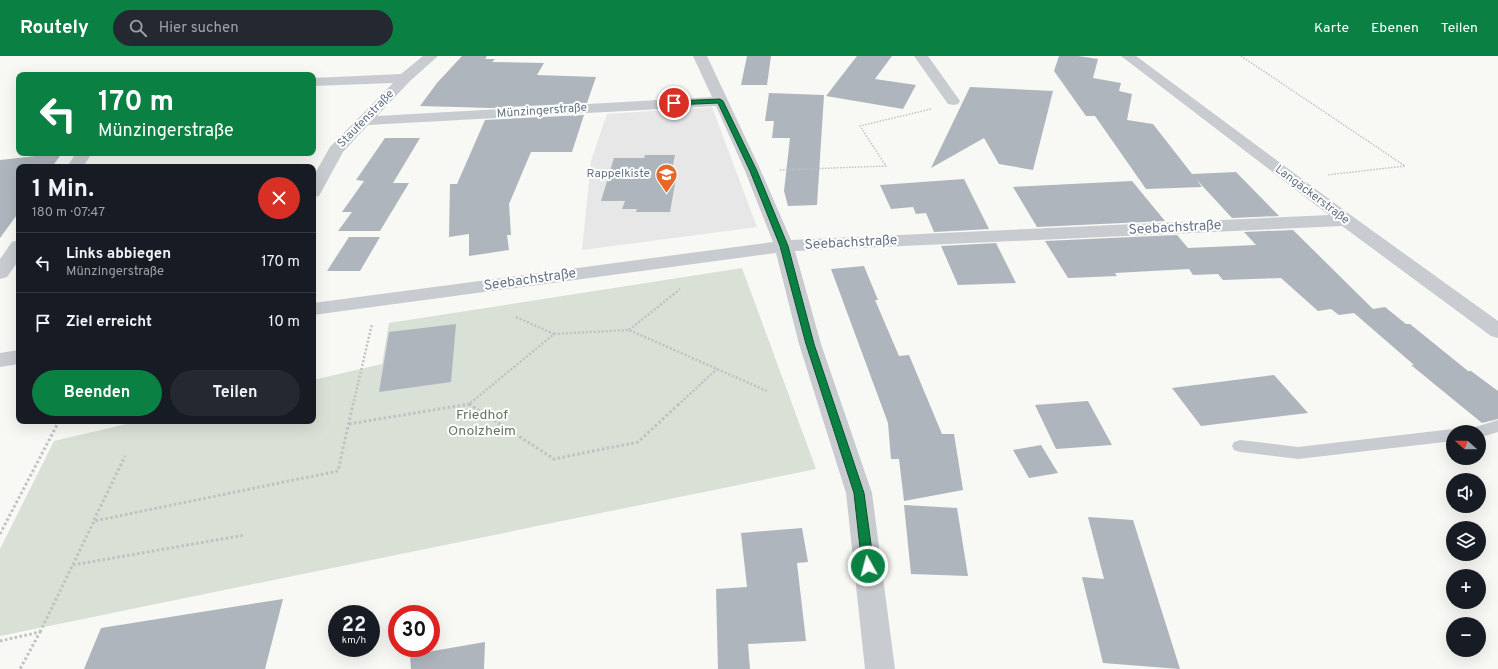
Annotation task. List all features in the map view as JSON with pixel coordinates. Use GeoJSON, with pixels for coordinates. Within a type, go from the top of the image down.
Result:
{"type":"FeatureCollection","features":[{"type":"Feature","properties":{"kind":"street","name":"Staufenstraße"},"geometry":{"type":"LineString","coordinates":[[316,187],[336,150],[405,78],[430,56]]}},
{"type":"Feature","properties":{"kind":"street"},"geometry":{"type":"LineString","coordinates":[[700,56],[753,171],[784,246],[810,344],[859,493],[880,669]]}},
{"type":"Feature","properties":{"kind":"street"},"geometry":{"type":"LineString","coordinates":[[921,56],[953,101]]}},
{"type":"Feature","properties":{"kind":"street","name":"Langäckerstraße"},"geometry":{"type":"LineString","coordinates":[[1128,56],[1346,220],[1498,331]]}},
{"type":"Feature","properties":{"kind":"street"},"geometry":{"type":"LineString","coordinates":[[316,82],[405,78]]}},
{"type":"Feature","properties":{"kind":"street","name":"Münzingerstraße"},"geometry":{"type":"LineString","coordinates":[[364,121],[720,101]]}},
{"type":"Feature","properties":{"kind":"street","name":"Seebachstraße"},"geometry":{"type":"LineString","coordinates":[[316,309],[784,246],[1346,220]]}},
{"type":"Feature","properties":{"kind":"street"},"geometry":{"type":"LineString","coordinates":[[0,273],[16,250]]}},
{"type":"Feature","properties":{"kind":"street"},"geometry":{"type":"LineString","coordinates":[[0,360],[16,357]]}},
{"type":"Feature","properties":{"kind":"lane"},"geometry":{"type":"LineString","coordinates":[[1486,430],[1498,426]]}},
{"type":"Feature","properties":{"kind":"lane"},"geometry":{"type":"LineString","coordinates":[[1240,446],[1298,453],[1446,436]]}},
{"type":"Feature","properties":{"kind":"path"},"geometry":{"type":"LineString","coordinates":[[1241,56],[1405,166],[1291,179]]}},
{"type":"Feature","properties":{"kind":"path"},"geometry":{"type":"LineString","coordinates":[[753,171],[886,166],[860,126],[934,108],[953,101]]}},
{"type":"Feature","properties":{"kind":"path"},"geometry":{"type":"LineString","coordinates":[[629,330],[680,289]]}},
{"type":"Feature","properties":{"kind":"path"},"geometry":{"type":"LineString","coordinates":[[94,521],[338,471],[370,328],[385,299]]}},
{"type":"Feature","properties":{"kind":"path"},"geometry":{"type":"LineString","coordinates":[[516,317],[554,334],[629,330],[767,391]]}},
{"type":"Feature","properties":{"kind":"path"},"geometry":{"type":"LineString","coordinates":[[349,424],[469,404],[554,334]]}},
{"type":"Feature","properties":{"kind":"path"},"geometry":{"type":"LineString","coordinates":[[469,404],[554,459],[638,442],[717,369]]}},
{"type":"Feature","properties":{"kind":"path"},"geometry":{"type":"LineString","coordinates":[[0,534],[57,424]]}},
{"type":"Feature","properties":{"kind":"path"},"geometry":{"type":"LineString","coordinates":[[20,669],[73,565],[124,456]]}},
{"type":"Feature","properties":{"kind":"path"},"geometry":{"type":"LineString","coordinates":[[73,565],[245,535]]}},
{"type":"Feature","properties":{"kind":"path"},"geometry":{"type":"LineString","coordinates":[[0,641],[40,632]]}},
{"type":"Feature","properties":{"kind":"shaded area","name":"Rappelkiste"},"geometry":{"type":"Polygon","coordinates":[[[712,107],[757,227],[582,250],[591,161],[607,114],[712,107]]]}},
{"type":"Feature","properties":{"kind":"green space","name":"Friedhof Onolzheim"},"geometry":{"type":"Polygon","coordinates":[[[742,268],[816,469],[0,636],[0,549],[54,441],[126,424],[316,424],[316,379],[382,364],[389,323],[742,268]]]}},
{"type":"Feature","properties":{"kind":"building"},"geometry":{"type":"Polygon","coordinates":[[[462,56],[487,56],[485,59],[495,59],[492,62],[544,63],[537,75],[596,77],[587,103],[491,108],[420,106],[437,83],[462,56]]]}},
{"type":"Feature","properties":{"kind":"building"},"geometry":{"type":"Polygon","coordinates":[[[747,56],[771,56],[767,85],[741,85],[747,56]]]}},
{"type":"Feature","properties":{"kind":"building"},"geometry":{"type":"Polygon","coordinates":[[[857,56],[892,56],[875,79],[916,85],[903,109],[826,96],[857,56]]]}},
{"type":"Feature","properties":{"kind":"building"},"geometry":{"type":"Polygon","coordinates":[[[1059,56],[1078,56],[1098,59],[1093,78],[1121,83],[1119,91],[1132,94],[1127,120],[1153,124],[1192,174],[1236,172],[1279,216],[1232,218],[1196,179],[1202,187],[1146,189],[1095,116],[1086,116],[1054,71],[1059,56]]]}},
{"type":"Feature","properties":{"kind":"building"},"geometry":{"type":"Polygon","coordinates":[[[970,87],[1053,91],[1033,170],[999,164],[984,138],[931,168],[970,87]]]}},
{"type":"Feature","properties":{"kind":"building"},"geometry":{"type":"Polygon","coordinates":[[[769,93],[824,95],[817,205],[788,206],[784,191],[790,138],[772,138],[774,121],[765,121],[769,93]]]}},
{"type":"Feature","properties":{"kind":"building"},"geometry":{"type":"Polygon","coordinates":[[[584,115],[572,152],[531,152],[509,204],[511,235],[507,235],[509,250],[469,256],[469,234],[449,237],[450,184],[457,184],[485,120],[584,115]]]}},
{"type":"Feature","properties":{"kind":"building"},"geometry":{"type":"Polygon","coordinates":[[[385,138],[420,138],[393,183],[409,183],[380,231],[338,231],[352,212],[342,212],[364,181],[356,180],[385,138]]]}},
{"type":"Feature","properties":{"kind":"building"},"geometry":{"type":"Polygon","coordinates":[[[645,155],[675,155],[670,178],[676,178],[670,212],[636,212],[637,209],[622,209],[625,201],[601,201],[614,158],[644,158],[645,155]]]}},
{"type":"Feature","properties":{"kind":"building"},"geometry":{"type":"Polygon","coordinates":[[[35,156],[60,156],[54,164],[16,164],[16,216],[0,238],[0,160],[35,156]]]}},
{"type":"Feature","properties":{"kind":"building"},"geometry":{"type":"Polygon","coordinates":[[[964,179],[989,229],[934,232],[926,213],[916,214],[913,207],[891,209],[880,185],[964,179]]]}},
{"type":"Feature","properties":{"kind":"building"},"geometry":{"type":"Polygon","coordinates":[[[1132,181],[1165,221],[1037,227],[1013,187],[1132,181]]]}},
{"type":"Feature","properties":{"kind":"building"},"geometry":{"type":"Polygon","coordinates":[[[1293,230],[1373,309],[1385,307],[1406,324],[1410,324],[1468,371],[1471,371],[1498,391],[1498,419],[1482,423],[1411,365],[1414,365],[1354,313],[1339,315],[1331,309],[1318,311],[1281,278],[1223,280],[1218,274],[1193,275],[1189,269],[1115,273],[1117,276],[1068,278],[1045,241],[1177,235],[1188,248],[1256,245],[1244,232],[1293,230]]]}},
{"type":"Feature","properties":{"kind":"building"},"geometry":{"type":"Polygon","coordinates":[[[349,237],[380,237],[360,271],[327,271],[349,237]]]}},
{"type":"Feature","properties":{"kind":"building"},"geometry":{"type":"Polygon","coordinates":[[[996,243],[1016,283],[958,285],[941,246],[996,243]]]}},
{"type":"Feature","properties":{"kind":"building"},"geometry":{"type":"Polygon","coordinates":[[[864,266],[878,300],[875,300],[899,356],[909,355],[942,434],[954,434],[963,490],[904,501],[899,459],[891,459],[888,423],[831,269],[864,266]]]}},
{"type":"Feature","properties":{"kind":"building"},"geometry":{"type":"Polygon","coordinates":[[[456,324],[451,382],[379,392],[389,332],[456,324]]]}},
{"type":"Feature","properties":{"kind":"building"},"geometry":{"type":"Polygon","coordinates":[[[1274,375],[1308,413],[1201,426],[1172,388],[1274,375]]]}},
{"type":"Feature","properties":{"kind":"building"},"geometry":{"type":"Polygon","coordinates":[[[1088,401],[1112,445],[1056,449],[1035,405],[1088,401]]]}},
{"type":"Feature","properties":{"kind":"building"},"geometry":{"type":"Polygon","coordinates":[[[1041,445],[1058,473],[1029,478],[1013,450],[1041,445]]]}},
{"type":"Feature","properties":{"kind":"building"},"geometry":{"type":"Polygon","coordinates":[[[904,505],[957,508],[968,576],[911,574],[904,505]]]}},
{"type":"Feature","properties":{"kind":"building"},"geometry":{"type":"Polygon","coordinates":[[[1088,517],[1133,520],[1180,669],[1103,663],[1082,577],[1104,579],[1088,517]]]}},
{"type":"Feature","properties":{"kind":"building"},"geometry":{"type":"Polygon","coordinates":[[[802,528],[808,562],[797,563],[806,641],[748,644],[750,669],[718,669],[716,589],[747,587],[741,533],[802,528]]]}},
{"type":"Feature","properties":{"kind":"building"},"geometry":{"type":"Polygon","coordinates":[[[283,599],[265,669],[84,669],[101,628],[283,599]]]}},
{"type":"Feature","properties":{"kind":"building"},"geometry":{"type":"Polygon","coordinates":[[[485,642],[484,669],[411,669],[410,657],[440,657],[440,650],[485,642]]]}},
{"type":"Feature","properties":{"kind":"place","name":"Rappelkiste"},"geometry":{"type":"Point","coordinates":[666,194]}},
{"type":"Feature","properties":{"kind":"route"},"geometry":{"type":"LineString","coordinates":[[674,103],[720,101],[753,171],[784,246],[810,344],[859,493],[868,566]]}}]}
